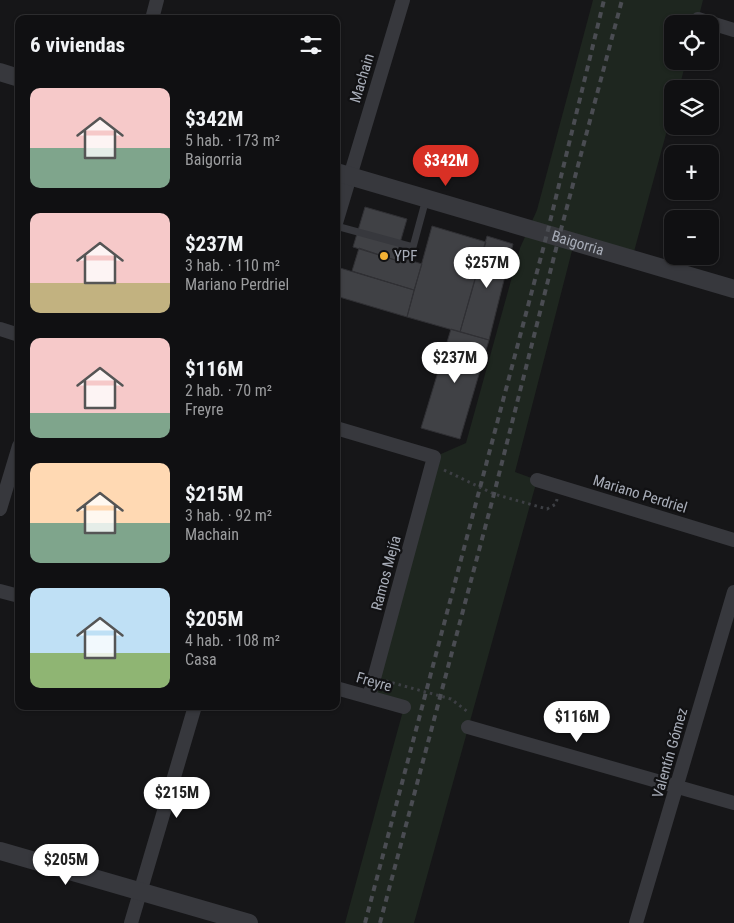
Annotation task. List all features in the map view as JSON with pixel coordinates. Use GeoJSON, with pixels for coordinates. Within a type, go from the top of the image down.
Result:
{"type":"FeatureCollection","features":[{"type":"Feature","properties":{"kind":"street"},"geometry":{"type":"LineString","coordinates":[[153,15],[157,0]]}},
{"type":"Feature","properties":{"kind":"street","name":"Machain"},"geometry":{"type":"LineString","coordinates":[[340,196],[343,174],[403,0]]}},
{"type":"Feature","properties":{"kind":"street"},"geometry":{"type":"LineString","coordinates":[[719,25],[734,30]]}},
{"type":"Feature","properties":{"kind":"street"},"geometry":{"type":"LineString","coordinates":[[0,72],[15,77]]}},
{"type":"Feature","properties":{"kind":"street","name":"Baigorria"},"geometry":{"type":"LineString","coordinates":[[343,174],[734,289]]}},
{"type":"Feature","properties":{"kind":"street"},"geometry":{"type":"LineString","coordinates":[[0,329],[15,334]]}},
{"type":"Feature","properties":{"kind":"street"},"geometry":{"type":"LineString","coordinates":[[340,429],[434,457]]}},
{"type":"Feature","properties":{"kind":"street","name":"Ramos Mejía"},"geometry":{"type":"LineString","coordinates":[[369,697],[434,457]]}},
{"type":"Feature","properties":{"kind":"street"},"geometry":{"type":"LineString","coordinates":[[0,508],[15,459]]}},
{"type":"Feature","properties":{"kind":"street","name":"Mariano Perdriel"},"geometry":{"type":"LineString","coordinates":[[537,480],[734,540]]}},
{"type":"Feature","properties":{"kind":"street"},"geometry":{"type":"LineString","coordinates":[[0,590],[15,595]]}},
{"type":"Feature","properties":{"kind":"street","name":"Valentín Gómez"},"geometry":{"type":"LineString","coordinates":[[636,923],[734,592]]}},
{"type":"Feature","properties":{"kind":"street","name":"Freyre"},"geometry":{"type":"LineString","coordinates":[[340,689],[404,707]]}},
{"type":"Feature","properties":{"kind":"street"},"geometry":{"type":"LineString","coordinates":[[131,923],[194,710]]}},
{"type":"Feature","properties":{"kind":"street"},"geometry":{"type":"LineString","coordinates":[[468,727],[734,803]]}},
{"type":"Feature","properties":{"kind":"street"},"geometry":{"type":"LineString","coordinates":[[0,850],[250,923]]}},
{"type":"Feature","properties":{"kind":"lane"},"geometry":{"type":"LineString","coordinates":[[340,226],[412,247],[426,198]]}},
{"type":"Feature","properties":{"kind":"path"},"geometry":{"type":"LineString","coordinates":[[434,457],[445,472],[480,486],[494,494],[532,506],[547,509],[556,504],[561,487]]}},
{"type":"Feature","properties":{"kind":"path"},"geometry":{"type":"LineString","coordinates":[[374,678],[452,699],[465,711],[472,713]]}},
{"type":"Feature","properties":{"kind":"shaded area"},"geometry":{"type":"Polygon","coordinates":[[[593,0],[703,0],[699,15],[664,15],[664,70],[684,70],[681,80],[664,80],[664,135],[666,135],[632,259],[574,243],[515,472],[537,480],[414,923],[345,923],[404,707],[369,697],[434,457],[466,443],[520,248],[537,210],[593,0]]]}},
{"type":"Feature","properties":{"kind":"building"},"geometry":{"type":"Polygon","coordinates":[[[365,207],[407,219],[395,260],[353,247],[365,207]]]}},
{"type":"Feature","properties":{"kind":"building"},"geometry":{"type":"Polygon","coordinates":[[[432,226],[486,242],[460,332],[407,317],[432,226]]]}},
{"type":"Feature","properties":{"kind":"building"},"geometry":{"type":"Polygon","coordinates":[[[487,236],[513,244],[489,340],[460,332],[487,236]]]}},
{"type":"Feature","properties":{"kind":"building"},"geometry":{"type":"Polygon","coordinates":[[[359,248],[395,260],[396,256],[422,264],[414,290],[352,271],[359,248]]]}},
{"type":"Feature","properties":{"kind":"building"},"geometry":{"type":"Polygon","coordinates":[[[340,268],[414,290],[407,317],[340,297],[340,268]]]}},
{"type":"Feature","properties":{"kind":"building"},"geometry":{"type":"Polygon","coordinates":[[[451,329],[489,340],[460,439],[421,428],[451,329]]]}},
{"type":"Feature","properties":{"kind":"railway"},"geometry":{"type":"LineString","coordinates":[[365,923],[547,234],[604,0]]}},
{"type":"Feature","properties":{"kind":"railway"},"geometry":{"type":"LineString","coordinates":[[380,923],[622,0]]}},
{"type":"Feature","properties":{"kind":"place","name":"YPF"},"geometry":{"type":"Point","coordinates":[384,256]}}]}
